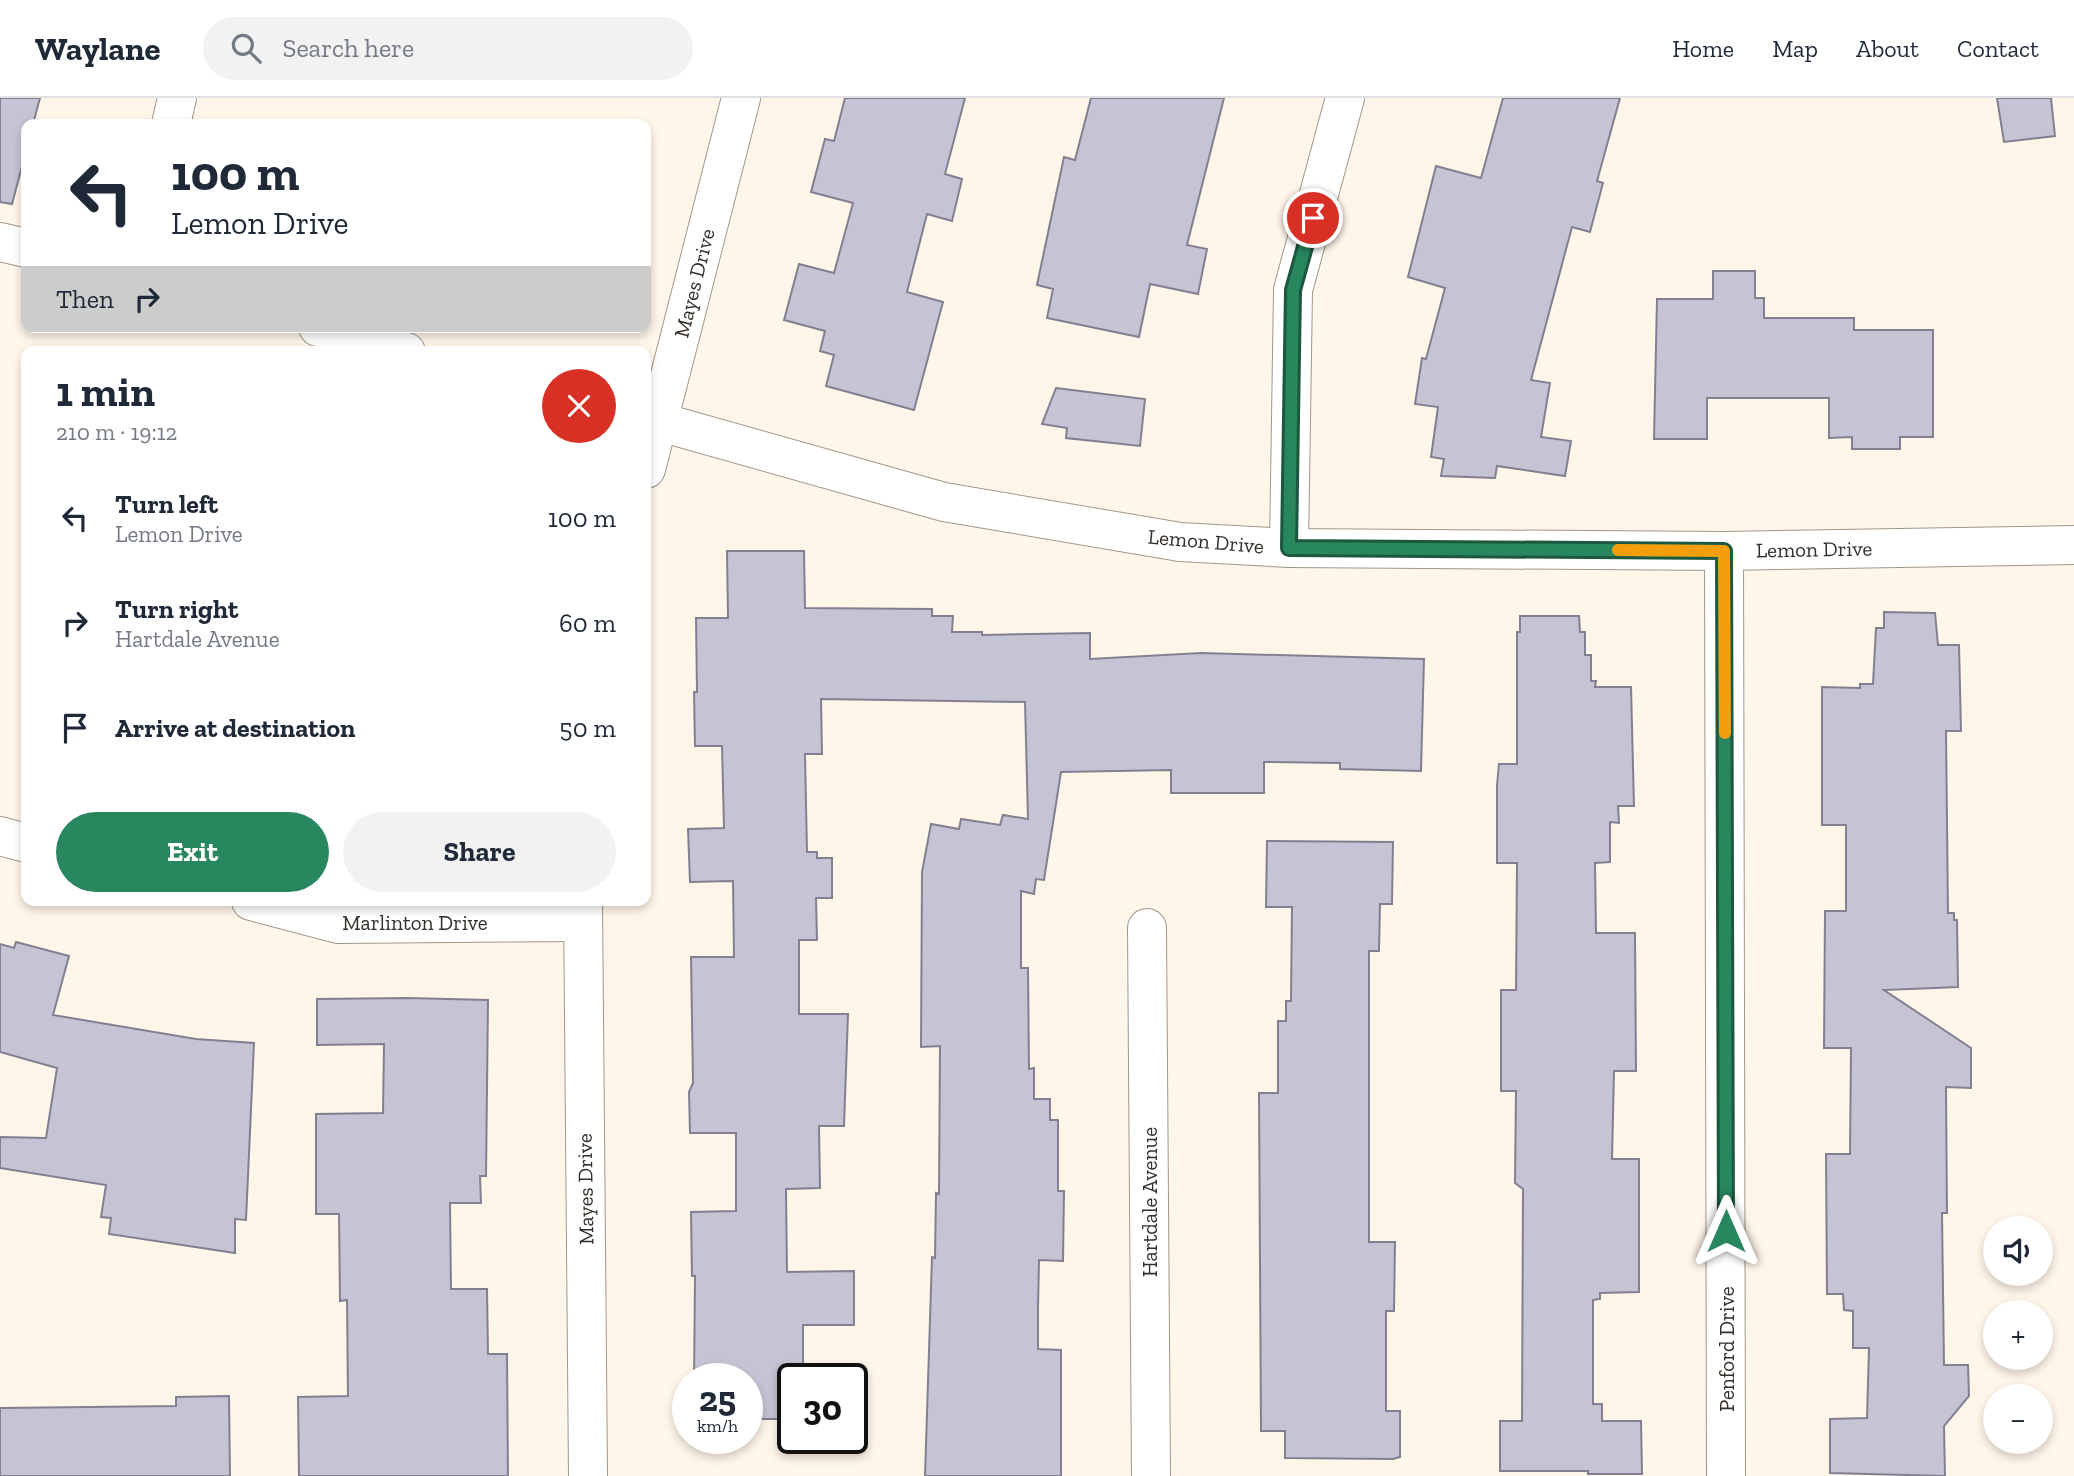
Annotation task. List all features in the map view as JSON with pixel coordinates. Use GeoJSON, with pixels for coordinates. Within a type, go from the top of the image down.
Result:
{"type":"FeatureCollection","features":[{"type":"Feature","properties":{"kind":"street"},"geometry":{"type":"LineString","coordinates":[[172,119],[177,98]]}},
{"type":"Feature","properties":{"kind":"street","name":"Mayes Drive"},"geometry":{"type":"LineString","coordinates":[[652,420],[741,98]]}},
{"type":"Feature","properties":{"kind":"street"},"geometry":{"type":"LineString","coordinates":[[1289,548],[1293,290],[1345,98]]}},
{"type":"Feature","properties":{"kind":"street"},"geometry":{"type":"LineString","coordinates":[[0,242],[21,247]]}},
{"type":"Feature","properties":{"kind":"street"},"geometry":{"type":"LineString","coordinates":[[339,333],[385,346]]}},
{"type":"Feature","properties":{"kind":"street","name":"Lemon Drive"},"geometry":{"type":"LineString","coordinates":[[652,420],[944,502],[1180,542],[1289,548],[1724,551],[2074,545]]}},
{"type":"Feature","properties":{"kind":"street","name":"Penford Drive"},"geometry":{"type":"LineString","coordinates":[[1724,551],[1726,1476]]}},
{"type":"Feature","properties":{"kind":"street"},"geometry":{"type":"LineString","coordinates":[[0,836],[21,842]]}},
{"type":"Feature","properties":{"kind":"street","name":"Marlinton Drive"},"geometry":{"type":"LineString","coordinates":[[270,906],[338,924],[582,911]]}},
{"type":"Feature","properties":{"kind":"street","name":"Mayes Drive"},"geometry":{"type":"LineString","coordinates":[[582,911],[588,1476]]}},
{"type":"Feature","properties":{"kind":"street","name":"Hartdale Avenue"},"geometry":{"type":"LineString","coordinates":[[1147,928],[1151,1476]]}},
{"type":"Feature","properties":{"kind":"building"},"geometry":{"type":"Polygon","coordinates":[[[0,98],[40,98],[34,119],[21,119],[21,170],[12,204],[0,202],[0,98]]]}},
{"type":"Feature","properties":{"kind":"building"},"geometry":{"type":"Polygon","coordinates":[[[845,98],[965,98],[945,174],[962,179],[952,221],[927,214],[907,292],[943,302],[914,410],[826,386],[834,355],[820,351],[825,331],[784,320],[799,264],[834,273],[853,203],[811,192],[825,139],[834,141],[845,98]]]}},
{"type":"Feature","properties":{"kind":"building"},"geometry":{"type":"Polygon","coordinates":[[[1091,98],[1224,98],[1187,245],[1207,249],[1198,294],[1150,284],[1139,337],[1047,318],[1053,289],[1037,285],[1064,157],[1075,160],[1091,98]]]}},
{"type":"Feature","properties":{"kind":"building"},"geometry":{"type":"Polygon","coordinates":[[[1503,98],[1620,98],[1597,181],[1603,183],[1590,232],[1572,227],[1531,380],[1550,383],[1541,437],[1571,441],[1565,476],[1497,466],[1495,478],[1441,476],[1444,459],[1431,457],[1438,407],[1415,404],[1422,358],[1426,359],[1445,288],[1408,277],[1436,166],[1481,178],[1503,98]]]}},
{"type":"Feature","properties":{"kind":"building"},"geometry":{"type":"Polygon","coordinates":[[[1997,98],[2051,98],[2055,136],[2004,142],[1997,98]]]}},
{"type":"Feature","properties":{"kind":"building"},"geometry":{"type":"Polygon","coordinates":[[[1713,271],[1755,271],[1755,298],[1764,298],[1764,318],[1854,318],[1854,330],[1933,330],[1933,437],[1900,437],[1900,449],[1852,449],[1852,437],[1829,438],[1829,398],[1707,398],[1707,439],[1654,439],[1657,299],[1713,299],[1713,271]]]}},
{"type":"Feature","properties":{"kind":"building"},"geometry":{"type":"Polygon","coordinates":[[[1056,388],[1145,399],[1140,446],[1066,438],[1067,428],[1042,424],[1056,388]]]}},
{"type":"Feature","properties":{"kind":"building"},"geometry":{"type":"Polygon","coordinates":[[[727,551],[804,551],[805,608],[932,609],[932,616],[953,616],[952,632],[982,632],[982,635],[1090,633],[1090,659],[1201,653],[1424,659],[1421,771],[1340,769],[1340,763],[1264,762],[1264,793],[1171,793],[1171,770],[1061,772],[1044,880],[1036,879],[1034,894],[1021,891],[1021,968],[1028,968],[1029,1069],[1034,1068],[1034,1099],[1050,1099],[1050,1120],[1058,1120],[1058,1191],[1064,1191],[1063,1261],[1039,1260],[1038,1309],[1038,1349],[1061,1350],[1061,1476],[925,1476],[932,1257],[935,1258],[936,1193],[939,1194],[940,1046],[921,1047],[922,872],[931,824],[959,829],[961,819],[1000,825],[1003,815],[1028,819],[1025,702],[821,699],[822,754],[805,754],[807,852],[817,852],[817,858],[832,858],[832,898],[816,898],[817,940],[799,940],[799,1014],[848,1014],[844,1126],[819,1126],[820,1188],[786,1189],[787,1272],[854,1271],[854,1325],[803,1325],[803,1363],[777,1363],[777,1419],[763,1419],[763,1363],[694,1363],[695,1276],[692,1276],[691,1212],[736,1211],[736,1133],[690,1133],[689,1092],[693,1083],[691,957],[734,957],[733,881],[690,882],[688,829],[724,828],[722,746],[695,746],[694,692],[697,692],[696,618],[728,618],[727,551]]]}},
{"type":"Feature","properties":{"kind":"building"},"geometry":{"type":"Polygon","coordinates":[[[1884,612],[1935,613],[1938,645],[1959,645],[1961,731],[1946,731],[1948,913],[1954,913],[1954,920],[1957,920],[1958,987],[1884,990],[1971,1048],[1971,1088],[1946,1087],[1947,1213],[1942,1213],[1944,1365],[1968,1365],[1969,1396],[1944,1426],[1945,1476],[1830,1473],[1830,1419],[1867,1418],[1869,1348],[1853,1348],[1853,1311],[1844,1310],[1843,1294],[1827,1294],[1826,1154],[1850,1154],[1851,1048],[1824,1048],[1825,911],[1846,911],[1846,825],[1822,825],[1822,687],[1860,688],[1860,684],[1873,684],[1876,628],[1884,628],[1884,612]]]}},
{"type":"Feature","properties":{"kind":"building"},"geometry":{"type":"Polygon","coordinates":[[[1520,616],[1579,616],[1580,632],[1585,632],[1585,655],[1591,655],[1591,681],[1596,681],[1595,687],[1631,687],[1634,806],[1618,806],[1619,823],[1610,822],[1610,862],[1595,863],[1596,933],[1635,933],[1636,1071],[1614,1071],[1612,1159],[1639,1159],[1639,1292],[1600,1293],[1600,1299],[1593,1300],[1593,1404],[1602,1404],[1602,1421],[1641,1421],[1642,1474],[1500,1471],[1500,1421],[1522,1421],[1523,1189],[1515,1183],[1516,1091],[1501,1091],[1501,990],[1516,990],[1517,863],[1497,863],[1499,764],[1517,764],[1517,632],[1520,632],[1520,616]]]}},
{"type":"Feature","properties":{"kind":"building"},"geometry":{"type":"Polygon","coordinates":[[[1267,841],[1393,842],[1392,904],[1380,904],[1379,951],[1369,951],[1369,1242],[1395,1242],[1394,1311],[1386,1311],[1386,1411],[1400,1411],[1400,1457],[1393,1459],[1285,1458],[1285,1431],[1261,1431],[1259,1093],[1278,1093],[1278,1021],[1286,1021],[1286,1001],[1291,1001],[1292,907],[1266,907],[1267,841]]]}},
{"type":"Feature","properties":{"kind":"building"},"geometry":{"type":"Polygon","coordinates":[[[16,942],[69,956],[53,1015],[196,1039],[254,1043],[246,1220],[235,1219],[235,1253],[109,1234],[111,1218],[101,1217],[106,1185],[0,1168],[0,1137],[46,1138],[57,1068],[0,1052],[0,944],[14,948],[16,942]]]}},
{"type":"Feature","properties":{"kind":"building"},"geometry":{"type":"Polygon","coordinates":[[[317,999],[488,1000],[486,1176],[480,1176],[481,1203],[450,1203],[451,1289],[487,1289],[488,1354],[507,1354],[508,1476],[299,1476],[298,1397],[348,1396],[347,1300],[340,1301],[339,1214],[316,1214],[316,1114],[383,1113],[384,1044],[317,1045],[317,999]]]}},
{"type":"Feature","properties":{"kind":"building"},"geometry":{"type":"Polygon","coordinates":[[[229,1396],[230,1476],[0,1476],[0,1408],[176,1406],[176,1397],[229,1396]]]}},
{"type":"Feature","properties":{"kind":"slow traffic"},"geometry":{"type":"LineString","coordinates":[[1618,550],[1724,551],[1725,733]]}},
{"type":"Feature","properties":{"kind":"route"},"geometry":{"type":"LineString","coordinates":[[1313,218],[1293,290],[1289,548],[1724,551],[1726,1231]]}}]}
